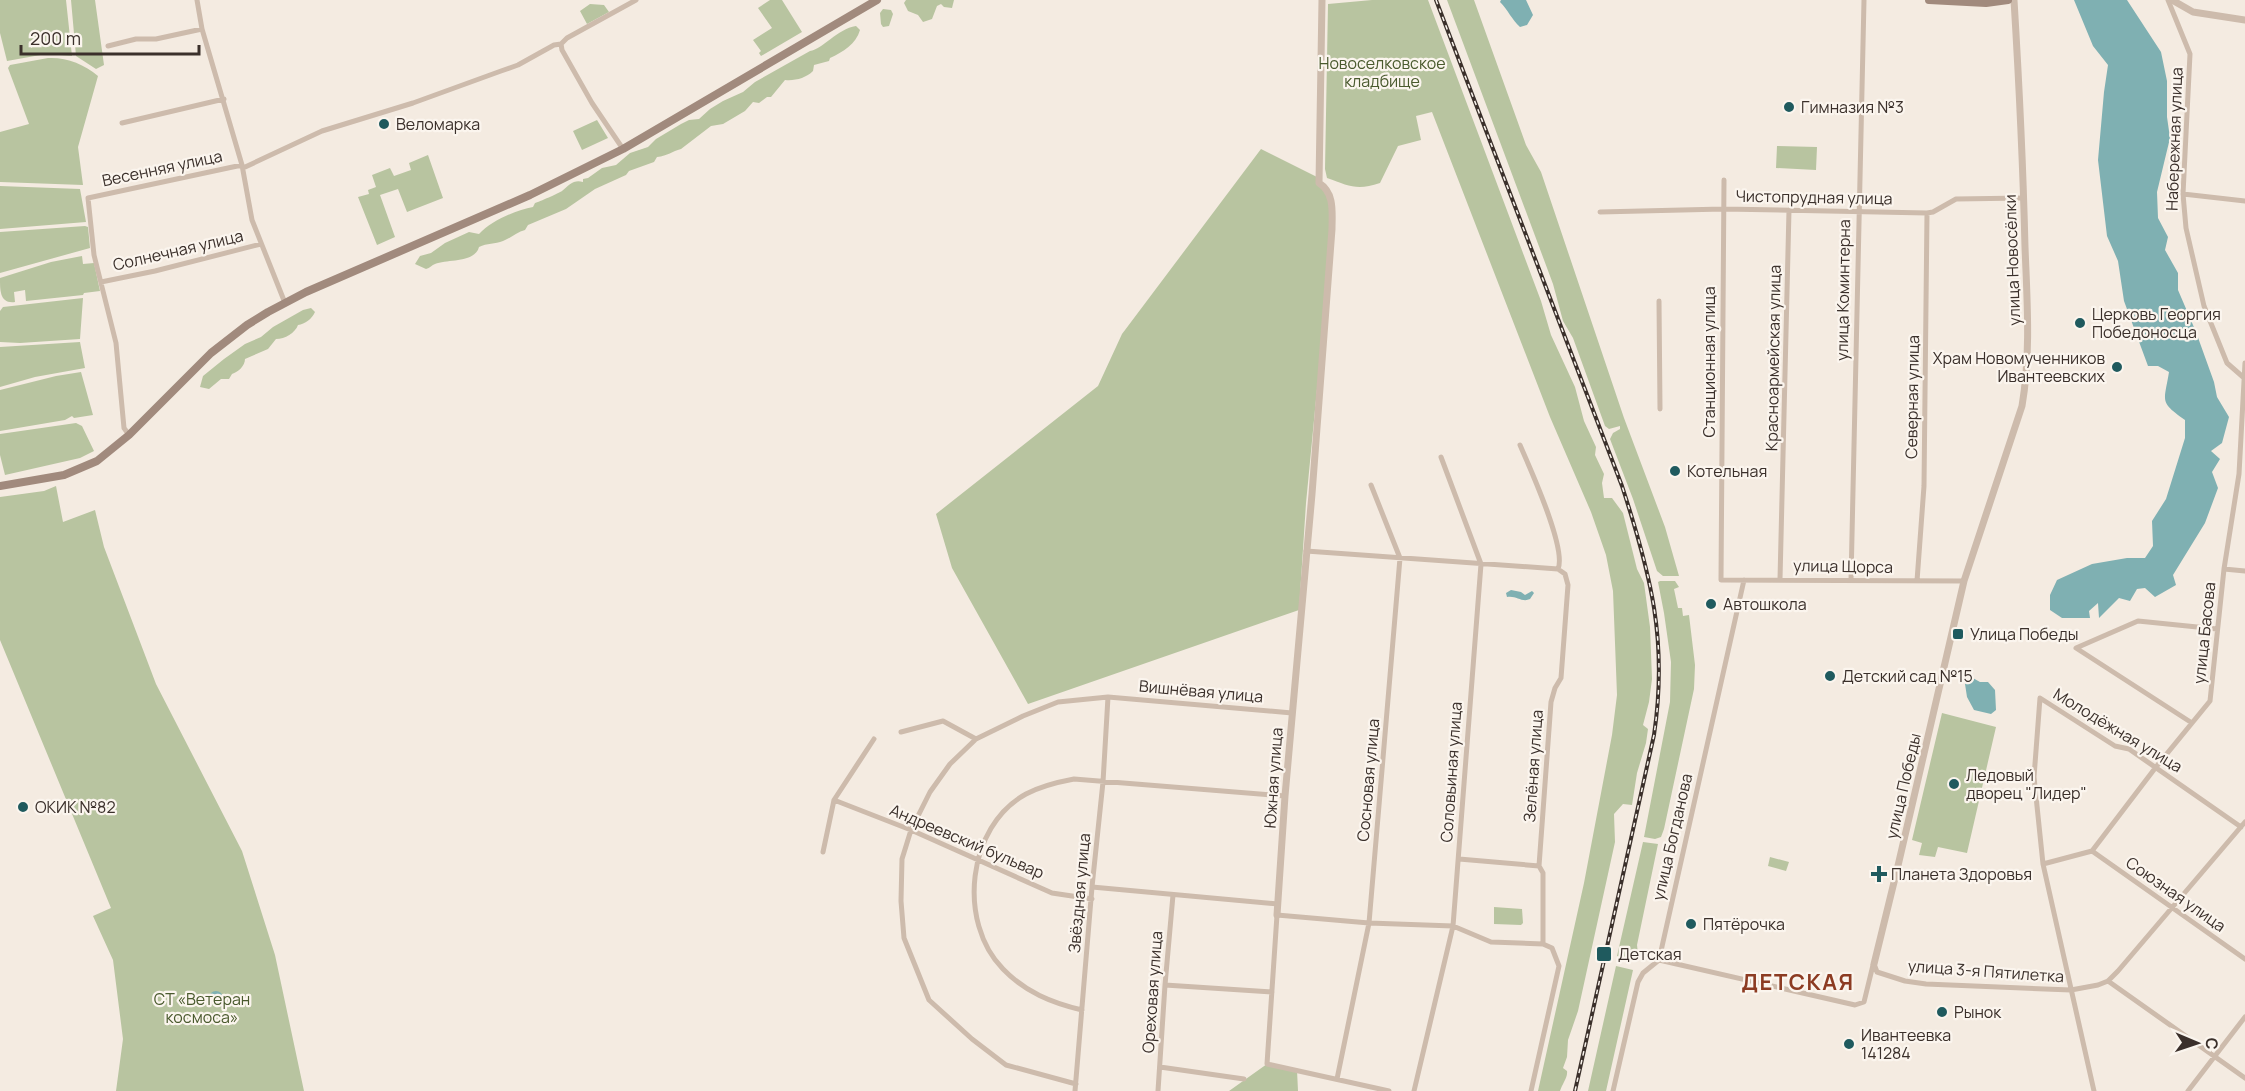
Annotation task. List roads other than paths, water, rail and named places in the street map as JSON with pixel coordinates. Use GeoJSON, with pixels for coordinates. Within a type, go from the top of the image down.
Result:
{"type":"FeatureCollection","features":[{"type":"Feature","properties":{"kind":"main road"},"geometry":{"type":"LineString","coordinates":[[0,486],[50,478],[81,469],[109,453],[211,353],[247,325],[285,303],[463,226],[623,149],[877,0]]}},
{"type":"Feature","properties":{"kind":"main road"},"geometry":{"type":"LineString","coordinates":[[1929,0],[1957,3],[1991,3],[2008,0]]}},
{"type":"Feature","properties":{"kind":"street"},"geometry":{"type":"LineString","coordinates":[[197,0],[202,29],[243,167],[249,208],[285,303]]}},
{"type":"Feature","properties":{"kind":"street","name":"Весенняя улица"},"geometry":{"type":"LineString","coordinates":[[101,282],[94,255],[88,198],[243,167],[322,131],[412,103],[518,65],[554,45],[561,44],[567,38],[636,0]]}},
{"type":"Feature","properties":{"kind":"street","name":"Южная улица"},"geometry":{"type":"LineString","coordinates":[[1322,0],[1319,183],[1332,201],[1332,229],[1312,494],[1285,796],[1267,1064],[1336,1079]]}},
{"type":"Feature","properties":{"kind":"street","name":"улица Коминтерна"},"geometry":{"type":"LineString","coordinates":[[1851,580],[1864,0]]}},
{"type":"Feature","properties":{"kind":"street","name":"улица Новосёлки"},"geometry":{"type":"LineString","coordinates":[[1964,581],[2022,406],[2027,378],[2024,198],[2014,0]]}},
{"type":"Feature","properties":{"kind":"street"},"geometry":{"type":"LineString","coordinates":[[2170,0],[2193,12],[2245,20]]}},
{"type":"Feature","properties":{"kind":"street","name":"Набережная улица"},"geometry":{"type":"LineString","coordinates":[[2170,0],[2190,54],[2183,194],[2186,228],[2204,306],[2227,363],[2243,377]]}},
{"type":"Feature","properties":{"kind":"street"},"geometry":{"type":"LineString","coordinates":[[108,46],[136,39],[156,39],[202,29]]}},
{"type":"Feature","properties":{"kind":"street"},"geometry":{"type":"LineString","coordinates":[[561,44],[582,86],[623,149]]}},
{"type":"Feature","properties":{"kind":"street"},"geometry":{"type":"LineString","coordinates":[[122,123],[224,99]]}},
{"type":"Feature","properties":{"kind":"street","name":"Станционная улица"},"geometry":{"type":"LineString","coordinates":[[1721,580],[1724,180]]}},
{"type":"Feature","properties":{"kind":"street"},"geometry":{"type":"LineString","coordinates":[[2183,194],[2245,201]]}},
{"type":"Feature","properties":{"kind":"street","name":"Чистопрудная улица"},"geometry":{"type":"LineString","coordinates":[[1600,212],[1789,210],[1927,213],[1956,199],[2024,198]]}},
{"type":"Feature","properties":{"kind":"street","name":"Красноармейская улица"},"geometry":{"type":"LineString","coordinates":[[1780,579],[1789,210]]}},
{"type":"Feature","properties":{"kind":"street","name":"Северная улица"},"geometry":{"type":"LineString","coordinates":[[1917,581],[1924,486],[1927,213]]}},
{"type":"Feature","properties":{"kind":"street","name":"Солнечная улица"},"geometry":{"type":"LineString","coordinates":[[101,282],[261,244]]}},
{"type":"Feature","properties":{"kind":"street"},"geometry":{"type":"LineString","coordinates":[[101,282],[116,343],[124,429],[129,435]]}},
{"type":"Feature","properties":{"kind":"street"},"geometry":{"type":"LineString","coordinates":[[1659,301],[1660,409]]}},
{"type":"Feature","properties":{"kind":"street","name":"улица Басова"},"geometry":{"type":"LineString","coordinates":[[2092,851],[2210,701],[2224,569],[2239,474],[2245,363]]}},
{"type":"Feature","properties":{"kind":"street","name":"Зелёная улица"},"geometry":{"type":"LineString","coordinates":[[1520,445],[1556,540],[1560,556],[1558,569],[1565,574],[1568,585],[1561,678],[1551,702],[1539,866],[1543,873],[1543,944]]}},
{"type":"Feature","properties":{"kind":"street","name":"Соловьиная улица"},"geometry":{"type":"LineString","coordinates":[[1414,1091],[1453,926],[1481,564],[1441,457]]}},
{"type":"Feature","properties":{"kind":"street","name":"Сосновая улица"},"geometry":{"type":"LineString","coordinates":[[1336,1079],[1369,923],[1400,558],[1371,485]]}},
{"type":"Feature","properties":{"kind":"street"},"geometry":{"type":"LineString","coordinates":[[1306,551],[1558,569]]}},
{"type":"Feature","properties":{"kind":"street"},"geometry":{"type":"LineString","coordinates":[[2224,569],[2245,571]]}},
{"type":"Feature","properties":{"kind":"street","name":"улица Щорса"},"geometry":{"type":"LineString","coordinates":[[1721,580],[1964,581]]}},
{"type":"Feature","properties":{"kind":"street","name":"улица Богданова"},"geometry":{"type":"LineString","coordinates":[[1659,960],[1744,580]]}},
{"type":"Feature","properties":{"kind":"street","name":"улица Победы"},"geometry":{"type":"LineString","coordinates":[[1659,960],[1855,1005],[1864,1002],[1964,581]]}},
{"type":"Feature","properties":{"kind":"street"},"geometry":{"type":"LineString","coordinates":[[2192,723],[2076,648],[2138,621],[2217,629]]}},
{"type":"Feature","properties":{"kind":"street","name":"Вишнёвая улица"},"geometry":{"type":"LineString","coordinates":[[1076,1084],[1006,1065],[972,1039],[929,1000],[904,938],[901,901],[902,860],[910,830],[937,783],[950,764],[976,739],[1058,702],[1108,697],[1292,712]]}},
{"type":"Feature","properties":{"kind":"street","name":"Звёздная улица"},"geometry":{"type":"LineString","coordinates":[[1075,1091],[1103,782],[1108,697]]}},
{"type":"Feature","properties":{"kind":"street","name":"Молодёжная улица"},"geometry":{"type":"LineString","coordinates":[[2043,864],[2034,777],[2040,698],[2115,746],[2129,749],[2243,825]]}},
{"type":"Feature","properties":{"kind":"street"},"geometry":{"type":"LineString","coordinates":[[901,732],[943,721],[976,739]]}},
{"type":"Feature","properties":{"kind":"street"},"geometry":{"type":"LineString","coordinates":[[823,852],[834,800],[874,739]]}},
{"type":"Feature","properties":{"kind":"street"},"geometry":{"type":"LineString","coordinates":[[1082,1010],[1041,998],[1026,989],[1002,969],[987,949],[977,922],[973,888],[978,860],[989,834],[1006,810],[1025,795],[1053,783],[1074,779],[1285,796]]}},
{"type":"Feature","properties":{"kind":"street","name":"Андреевский бульвар"},"geometry":{"type":"LineString","coordinates":[[834,800],[910,830],[1052,893],[1092,899]]}},
{"type":"Feature","properties":{"kind":"street"},"geometry":{"type":"LineString","coordinates":[[2243,825],[2108,981],[2245,1078]]}},
{"type":"Feature","properties":{"kind":"street"},"geometry":{"type":"LineString","coordinates":[[2092,851],[2043,864],[2094,1091]]}},
{"type":"Feature","properties":{"kind":"street","name":"Союзная улица"},"geometry":{"type":"LineString","coordinates":[[2092,851],[2245,959]]}},
{"type":"Feature","properties":{"kind":"street"},"geometry":{"type":"LineString","coordinates":[[1459,859],[1539,866]]}},
{"type":"Feature","properties":{"kind":"street"},"geometry":{"type":"LineString","coordinates":[[1092,887],[1278,904]]}},
{"type":"Feature","properties":{"kind":"street","name":"Ореховая улица"},"geometry":{"type":"LineString","coordinates":[[1158,1091],[1173,895]]}},
{"type":"Feature","properties":{"kind":"street"},"geometry":{"type":"LineString","coordinates":[[1278,915],[1369,923],[1453,926],[1491,942],[1543,944],[1552,948],[1559,966],[1530,1091]]}},
{"type":"Feature","properties":{"kind":"street"},"geometry":{"type":"LineString","coordinates":[[1613,1091],[1638,982],[1643,973],[1659,960]]}},
{"type":"Feature","properties":{"kind":"street","name":"улица 3-я Пятилетка"},"geometry":{"type":"LineString","coordinates":[[1874,963],[1877,972],[1915,983],[2071,990],[2108,981]]}},
{"type":"Feature","properties":{"kind":"street"},"geometry":{"type":"LineString","coordinates":[[1165,985],[1272,992]]}},
{"type":"Feature","properties":{"kind":"street"},"geometry":{"type":"LineString","coordinates":[[2188,1091],[2245,1017]]}},
{"type":"Feature","properties":{"kind":"street"},"geometry":{"type":"LineString","coordinates":[[1160,1067],[1244,1078]]}},
{"type":"Feature","properties":{"kind":"street"},"geometry":{"type":"LineString","coordinates":[[1336,1079],[1389,1091]]}},
{"type":"Feature","properties":{"kind":"water"},"geometry":{"type":"Polygon","coordinates":[[[1501,0],[1526,0],[1533,15],[1527,25],[1520,27],[1500,2],[1501,0]]]}},
{"type":"Feature","properties":{"kind":"water"},"geometry":{"type":"Polygon","coordinates":[[[2074,0],[2127,0],[2161,52],[2167,81],[2167,117],[2170,138],[2157,192],[2158,218],[2168,237],[2165,250],[2178,273],[2178,290],[2196,332],[2217,397],[2229,417],[2222,443],[2211,451],[2220,459],[2212,472],[2218,488],[2205,523],[2173,575],[2176,585],[2155,597],[2145,588],[2137,589],[2130,601],[2119,598],[2099,618],[2098,603],[2089,611],[2090,618],[2062,618],[2050,610],[2050,595],[2057,580],[2092,564],[2127,558],[2145,558],[2153,546],[2152,521],[2166,499],[2185,438],[2185,420],[2167,405],[2165,396],[2169,372],[2158,366],[2148,366],[2124,301],[2118,261],[2107,236],[2098,160],[2108,65],[2093,46],[2074,0]]]}},
{"type":"Feature","properties":{"kind":"water"},"geometry":{"type":"Polygon","coordinates":[[[1511,590],[1525,595],[1532,591],[1534,593],[1530,599],[1524,600],[1507,597],[1506,593],[1511,590]]]}},
{"type":"Feature","properties":{"kind":"water"},"geometry":{"type":"Polygon","coordinates":[[[1971,677],[1980,682],[1988,682],[1995,690],[1996,710],[1991,714],[1974,710],[1967,697],[1965,684],[1971,677]]]}},
{"type":"Feature","properties":{"kind":"water"},"geometry":{"type":"Polygon","coordinates":[[[216,991],[221,993],[223,998],[221,1003],[216,1005],[211,1003],[209,998],[211,993],[216,991]]]}},
{"type":"Feature","properties":{"kind":"railway"},"geometry":{"type":"LineString","coordinates":[[1436,0],[1622,486],[1649,579],[1658,638],[1658,701],[1654,735],[1575,1091]]}},
{"type":"Feature","properties":{"kind":"place","name":"Гимназия №3"},"geometry":{"type":"Point","coordinates":[1789,107]}},
{"type":"Feature","properties":{"kind":"place","name":"Веломарка"},"geometry":{"type":"Point","coordinates":[384,124]}},
{"type":"Feature","properties":{"kind":"place","name":"Церковь Георгия Победоносца"},"geometry":{"type":"Point","coordinates":[2080,323]}},
{"type":"Feature","properties":{"kind":"place","name":"Храм Новомученников Ивантеевских"},"geometry":{"type":"Point","coordinates":[2117,367]}},
{"type":"Feature","properties":{"kind":"place","name":"Котельная"},"geometry":{"type":"Point","coordinates":[1675,471]}},
{"type":"Feature","properties":{"kind":"place","name":"Автошкола"},"geometry":{"type":"Point","coordinates":[1711,604]}},
{"type":"Feature","properties":{"kind":"place","name":"Улица Победы"},"geometry":{"type":"Point","coordinates":[1958,634]}},
{"type":"Feature","properties":{"kind":"place","name":"Детский сад №15"},"geometry":{"type":"Point","coordinates":[1830,676]}},
{"type":"Feature","properties":{"kind":"place","name":"Ледовый дворец \"Лидер\""},"geometry":{"type":"Point","coordinates":[1954,784]}},
{"type":"Feature","properties":{"kind":"place","name":"ОКИК №82"},"geometry":{"type":"Point","coordinates":[23,807]}},
{"type":"Feature","properties":{"kind":"place","name":"Планета Здоровья"},"geometry":{"type":"Point","coordinates":[1879,874]}},
{"type":"Feature","properties":{"kind":"place","name":"Пятёрочка"},"geometry":{"type":"Point","coordinates":[1691,924]}},
{"type":"Feature","properties":{"kind":"place","name":"Детская"},"geometry":{"type":"Point","coordinates":[1604,954]}},
{"type":"Feature","properties":{"kind":"place","name":"Рынок"},"geometry":{"type":"Point","coordinates":[1942,1012]}},
{"type":"Feature","properties":{"kind":"place","name":"Ивантеевка 141284"},"geometry":{"type":"Point","coordinates":[1849,1044]}},
{"type":"Feature","properties":{"kind":"district","name":"ДЕТСКАЯ"},"geometry":{"type":"Point","coordinates":[1798,982]}},
{"type":"Feature","properties":{"kind":"park label","name":"Новоселковское кладбище"},"geometry":{"type":"Point","coordinates":[1382,72]}},
{"type":"Feature","properties":{"kind":"park label","name":"СТ «Ветеран космоса»"},"geometry":{"type":"Point","coordinates":[202,1008]}}]}
